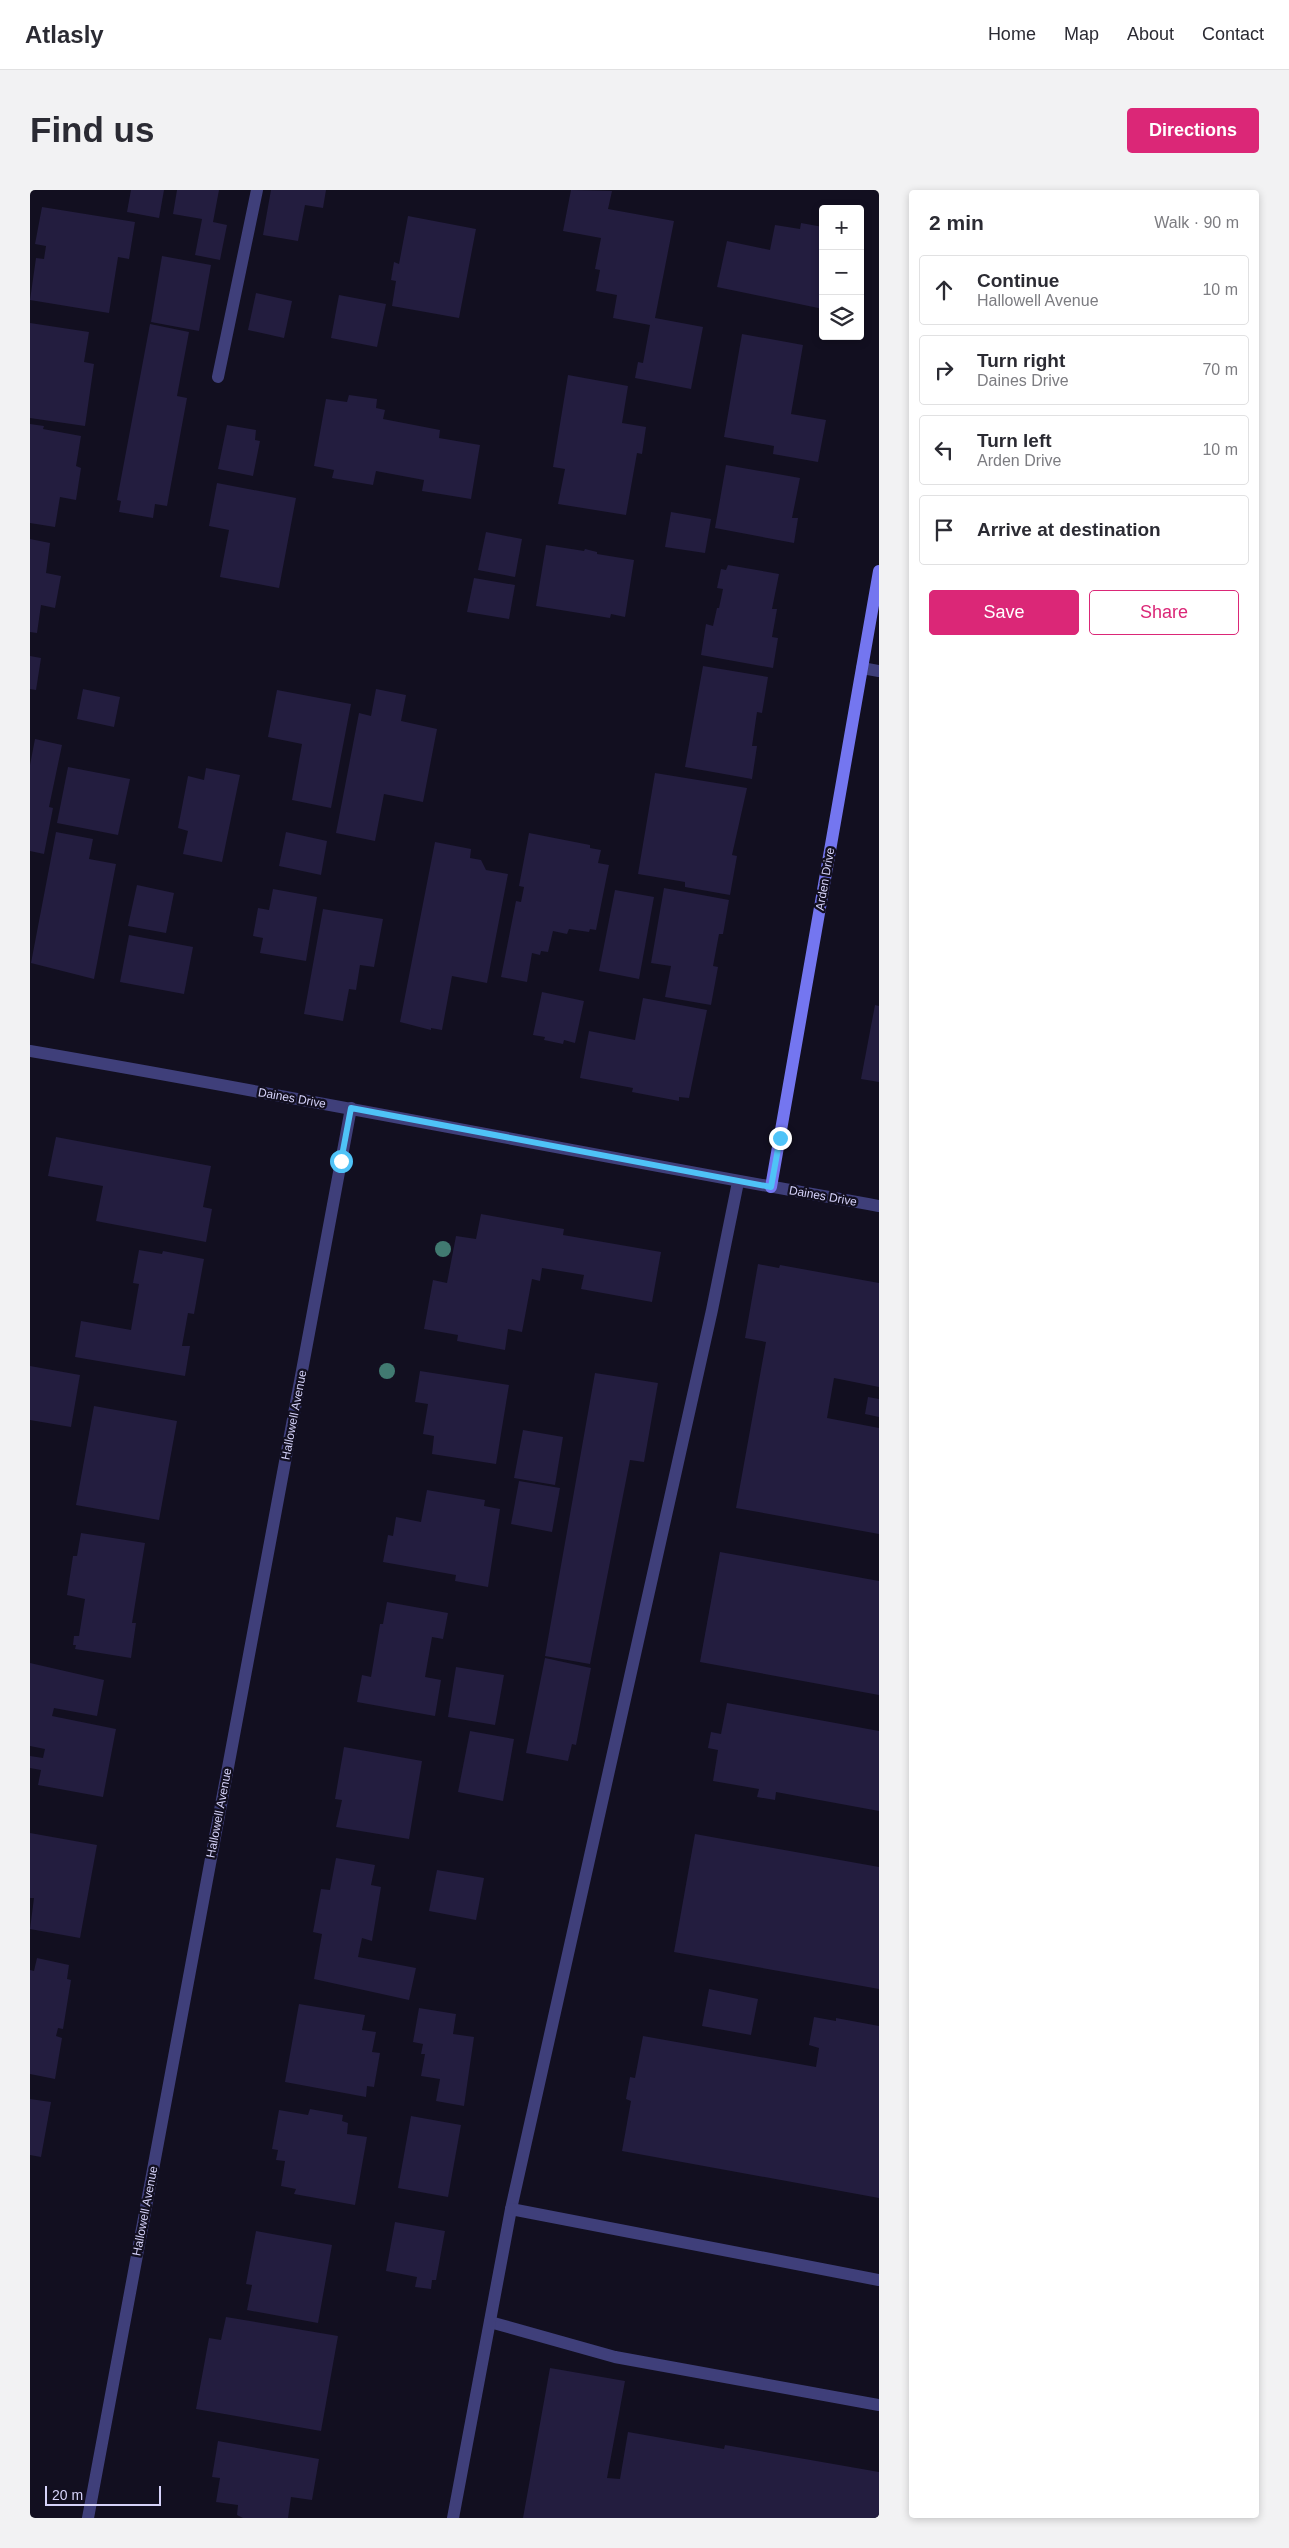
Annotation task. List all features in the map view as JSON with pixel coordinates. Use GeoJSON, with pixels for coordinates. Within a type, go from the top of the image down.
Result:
{"type":"FeatureCollection","features":[{"type":"Feature","properties":{"kind":"street"},"geometry":{"type":"LineString","coordinates":[[218,377],[257,190]]}},
{"type":"Feature","properties":{"kind":"street","name":"Arden Drive"},"geometry":{"type":"LineString","coordinates":[[771,1187],[879,571]]}},
{"type":"Feature","properties":{"kind":"street"},"geometry":{"type":"LineString","coordinates":[[862,668],[879,671]]}},
{"type":"Feature","properties":{"kind":"street","name":"Daines Drive"},"geometry":{"type":"LineString","coordinates":[[30,1051],[351,1108],[738,1182],[879,1206]]}},
{"type":"Feature","properties":{"kind":"street","name":"Hallowell Avenue"},"geometry":{"type":"LineString","coordinates":[[88,2518],[351,1108]]}},
{"type":"Feature","properties":{"kind":"street"},"geometry":{"type":"LineString","coordinates":[[453,2518],[511,2209],[712,1310],[738,1182]]}},
{"type":"Feature","properties":{"kind":"street"},"geometry":{"type":"LineString","coordinates":[[511,2209],[879,2280]]}},
{"type":"Feature","properties":{"kind":"street"},"geometry":{"type":"LineString","coordinates":[[490,2322],[616,2357],[879,2405]]}},
{"type":"Feature","properties":{"kind":"building"},"geometry":{"type":"Polygon","coordinates":[[[131,190],[164,190],[159,218],[127,212],[131,190]]]}},
{"type":"Feature","properties":{"kind":"building"},"geometry":{"type":"Polygon","coordinates":[[[177,190],[219,190],[213,222],[227,225],[220,260],[195,255],[202,219],[173,214],[177,190]]]}},
{"type":"Feature","properties":{"kind":"building"},"geometry":{"type":"Polygon","coordinates":[[[271,190],[326,190],[323,208],[305,205],[298,241],[263,235],[271,190]]]}},
{"type":"Feature","properties":{"kind":"building"},"geometry":{"type":"Polygon","coordinates":[[[571,190],[612,191],[608,209],[674,221],[655,318],[703,327],[691,389],[635,378],[638,362],[643,363],[650,325],[613,318],[617,295],[596,291],[600,270],[595,269],[601,238],[563,231],[571,190]]]}},
{"type":"Feature","properties":{"kind":"building"},"geometry":{"type":"Polygon","coordinates":[[[42,207],[135,222],[129,259],[118,257],[109,313],[30,300],[36,258],[44,259],[46,246],[35,244],[42,207]]]}},
{"type":"Feature","properties":{"kind":"building"},"geometry":{"type":"Polygon","coordinates":[[[408,216],[476,229],[459,318],[392,306],[396,281],[391,280],[394,262],[399,264],[408,216]]]}},
{"type":"Feature","properties":{"kind":"building"},"geometry":{"type":"Polygon","coordinates":[[[801,223],[819,226],[819,308],[717,287],[727,241],[770,250],[775,225],[800,229],[801,223]]]}},
{"type":"Feature","properties":{"kind":"building"},"geometry":{"type":"Polygon","coordinates":[[[162,256],[211,265],[199,331],[151,322],[162,256]]]}},
{"type":"Feature","properties":{"kind":"building"},"geometry":{"type":"Polygon","coordinates":[[[256,293],[292,301],[284,338],[248,330],[256,293]]]}},
{"type":"Feature","properties":{"kind":"building"},"geometry":{"type":"Polygon","coordinates":[[[339,295],[386,304],[377,347],[331,338],[339,295]]]}},
{"type":"Feature","properties":{"kind":"building"},"geometry":{"type":"Polygon","coordinates":[[[30,323],[89,332],[84,362],[94,364],[85,426],[30,418],[30,323]]]}},
{"type":"Feature","properties":{"kind":"building"},"geometry":{"type":"Polygon","coordinates":[[[150,324],[189,332],[177,396],[187,398],[167,506],[155,504],[153,518],[119,512],[121,501],[117,500],[150,324]]]}},
{"type":"Feature","properties":{"kind":"building"},"geometry":{"type":"Polygon","coordinates":[[[742,334],[803,345],[791,414],[826,420],[818,462],[773,454],[774,446],[724,437],[742,334]]]}},
{"type":"Feature","properties":{"kind":"building"},"geometry":{"type":"Polygon","coordinates":[[[568,375],[628,386],[622,423],[646,427],[642,454],[637,453],[626,515],[558,504],[565,469],[553,467],[568,375]]]}},
{"type":"Feature","properties":{"kind":"building"},"geometry":{"type":"Polygon","coordinates":[[[349,395],[377,399],[376,408],[385,410],[383,419],[440,430],[439,438],[480,445],[471,499],[422,491],[424,480],[376,471],[373,485],[332,478],[334,470],[314,466],[326,399],[347,402],[349,395]]]}},
{"type":"Feature","properties":{"kind":"building"},"geometry":{"type":"Polygon","coordinates":[[[30,424],[44,426],[43,429],[81,436],[76,466],[81,468],[76,500],[60,497],[55,527],[30,523],[30,424]]]}},
{"type":"Feature","properties":{"kind":"building"},"geometry":{"type":"Polygon","coordinates":[[[227,425],[256,430],[255,440],[260,441],[253,476],[218,469],[227,425]]]}},
{"type":"Feature","properties":{"kind":"building"},"geometry":{"type":"Polygon","coordinates":[[[726,465],[800,478],[792,518],[798,518],[794,543],[715,528],[726,465]]]}},
{"type":"Feature","properties":{"kind":"building"},"geometry":{"type":"Polygon","coordinates":[[[217,483],[296,498],[279,588],[220,577],[229,530],[209,526],[217,483]]]}},
{"type":"Feature","properties":{"kind":"building"},"geometry":{"type":"Polygon","coordinates":[[[671,512],[711,519],[705,553],[665,547],[671,512]]]}},
{"type":"Feature","properties":{"kind":"building"},"geometry":{"type":"Polygon","coordinates":[[[486,532],[522,539],[515,577],[478,570],[486,532]]]}},
{"type":"Feature","properties":{"kind":"building"},"geometry":{"type":"Polygon","coordinates":[[[30,539],[50,543],[46,573],[61,576],[55,608],[41,605],[37,633],[30,632],[30,539]]]}},
{"type":"Feature","properties":{"kind":"building"},"geometry":{"type":"Polygon","coordinates":[[[546,545],[584,551],[585,549],[597,552],[597,554],[634,560],[625,617],[611,614],[610,618],[536,606],[546,545]]]}},
{"type":"Feature","properties":{"kind":"building"},"geometry":{"type":"Polygon","coordinates":[[[728,565],[779,574],[772,609],[777,609],[772,637],[778,638],[773,668],[701,655],[706,624],[713,626],[717,608],[719,608],[723,589],[717,588],[721,569],[726,570],[728,565]]]}},
{"type":"Feature","properties":{"kind":"building"},"geometry":{"type":"Polygon","coordinates":[[[474,578],[515,585],[509,619],[467,612],[474,578]]]}},
{"type":"Feature","properties":{"kind":"building"},"geometry":{"type":"Polygon","coordinates":[[[30,656],[41,658],[36,690],[30,689],[30,656]]]}},
{"type":"Feature","properties":{"kind":"building"},"geometry":{"type":"Polygon","coordinates":[[[703,666],[768,677],[762,713],[757,712],[752,746],[757,746],[752,779],[685,767],[703,666]]]}},
{"type":"Feature","properties":{"kind":"building"},"geometry":{"type":"Polygon","coordinates":[[[83,689],[120,697],[114,727],[77,719],[83,689]]]}},
{"type":"Feature","properties":{"kind":"building"},"geometry":{"type":"Polygon","coordinates":[[[376,689],[406,695],[401,721],[437,729],[423,802],[384,794],[375,841],[336,833],[359,713],[371,716],[376,689]]]}},
{"type":"Feature","properties":{"kind":"building"},"geometry":{"type":"Polygon","coordinates":[[[277,690],[351,704],[331,808],[292,800],[302,744],[268,737],[277,690]]]}},
{"type":"Feature","properties":{"kind":"building"},"geometry":{"type":"Polygon","coordinates":[[[35,739],[62,745],[49,807],[53,808],[44,854],[30,851],[30,765],[35,739]]]}},
{"type":"Feature","properties":{"kind":"building"},"geometry":{"type":"Polygon","coordinates":[[[68,767],[130,779],[118,835],[57,823],[68,767]]]}},
{"type":"Feature","properties":{"kind":"building"},"geometry":{"type":"Polygon","coordinates":[[[206,768],[240,775],[222,862],[183,854],[188,831],[178,828],[188,776],[204,780],[206,768]]]}},
{"type":"Feature","properties":{"kind":"building"},"geometry":{"type":"Polygon","coordinates":[[[655,773],[747,788],[732,855],[737,856],[730,895],[685,887],[685,882],[638,874],[655,773]]]}},
{"type":"Feature","properties":{"kind":"building"},"geometry":{"type":"Polygon","coordinates":[[[56,832],[93,839],[89,859],[116,864],[94,979],[31,963],[56,832]]]}},
{"type":"Feature","properties":{"kind":"building"},"geometry":{"type":"Polygon","coordinates":[[[286,832],[327,841],[321,875],[279,866],[286,832]]]}},
{"type":"Feature","properties":{"kind":"building"},"geometry":{"type":"Polygon","coordinates":[[[529,833],[590,845],[590,848],[601,850],[598,863],[609,865],[596,930],[590,929],[589,932],[569,929],[567,934],[553,931],[548,952],[541,951],[540,955],[532,953],[527,982],[501,977],[516,901],[521,902],[524,887],[519,886],[529,833]]]}},
{"type":"Feature","properties":{"kind":"building"},"geometry":{"type":"Polygon","coordinates":[[[435,842],[471,849],[470,858],[481,860],[486,870],[508,874],[487,983],[452,976],[442,1030],[431,1028],[431,1030],[400,1022],[435,842]]]}},
{"type":"Feature","properties":{"kind":"building"},"geometry":{"type":"Polygon","coordinates":[[[137,885],[174,893],[166,933],[128,926],[137,885]]]}},
{"type":"Feature","properties":{"kind":"building"},"geometry":{"type":"Polygon","coordinates":[[[664,888],[729,900],[723,934],[719,934],[713,966],[718,967],[711,1005],[665,997],[671,966],[651,963],[664,888]]]}},
{"type":"Feature","properties":{"kind":"building"},"geometry":{"type":"Polygon","coordinates":[[[273,889],[317,897],[306,961],[260,953],[263,938],[253,936],[258,908],[269,910],[273,889]]]}},
{"type":"Feature","properties":{"kind":"building"},"geometry":{"type":"Polygon","coordinates":[[[615,890],[654,897],[639,979],[599,971],[615,890]]]}},
{"type":"Feature","properties":{"kind":"building"},"geometry":{"type":"Polygon","coordinates":[[[323,909],[383,919],[374,967],[360,965],[356,990],[349,989],[343,1021],[304,1014],[323,909]]]}},
{"type":"Feature","properties":{"kind":"building"},"geometry":{"type":"Polygon","coordinates":[[[129,935],[193,947],[184,994],[120,982],[129,935]]]}},
{"type":"Feature","properties":{"kind":"building"},"geometry":{"type":"Polygon","coordinates":[[[542,992],[584,1001],[575,1043],[564,1040],[563,1044],[544,1040],[545,1037],[533,1035],[542,992]]]}},
{"type":"Feature","properties":{"kind":"building"},"geometry":{"type":"Polygon","coordinates":[[[643,998],[707,1010],[689,1098],[679,1097],[679,1101],[632,1092],[633,1088],[580,1078],[589,1031],[635,1040],[643,998]]]}},
{"type":"Feature","properties":{"kind":"building"},"geometry":{"type":"Polygon","coordinates":[[[875,1005],[879,1006],[879,1082],[861,1079],[875,1005]]]}},
{"type":"Feature","properties":{"kind":"building"},"geometry":{"type":"Polygon","coordinates":[[[56,1137],[211,1166],[203,1207],[212,1209],[206,1242],[96,1221],[103,1186],[48,1176],[56,1137]]]}},
{"type":"Feature","properties":{"kind":"building"},"geometry":{"type":"Polygon","coordinates":[[[481,1214],[564,1229],[563,1235],[661,1252],[652,1302],[581,1289],[584,1275],[542,1268],[540,1281],[532,1279],[522,1332],[508,1329],[505,1350],[457,1341],[458,1335],[424,1329],[433,1280],[447,1283],[456,1236],[476,1239],[481,1214]]]}},
{"type":"Feature","properties":{"kind":"building"},"geometry":{"type":"Polygon","coordinates":[[[139,1250],[162,1254],[163,1251],[204,1259],[194,1314],[188,1313],[182,1346],[190,1346],[185,1376],[75,1357],[81,1321],[131,1330],[139,1284],[133,1283],[139,1250]]]}},
{"type":"Feature","properties":{"kind":"building"},"geometry":{"type":"Polygon","coordinates":[[[758,1264],[779,1268],[780,1265],[879,1283],[879,1387],[834,1378],[827,1418],[879,1428],[879,1534],[736,1508],[766,1342],[745,1338],[758,1264]]]}},
{"type":"Feature","properties":{"kind":"building"},"geometry":{"type":"Polygon","coordinates":[[[30,1366],[80,1375],[71,1427],[30,1420],[30,1366]]]}},
{"type":"Feature","properties":{"kind":"building"},"geometry":{"type":"Polygon","coordinates":[[[420,1371],[509,1385],[496,1464],[432,1454],[434,1436],[423,1434],[428,1404],[415,1402],[420,1371]]]}},
{"type":"Feature","properties":{"kind":"building"},"geometry":{"type":"Polygon","coordinates":[[[595,1373],[658,1383],[644,1462],[630,1460],[590,1664],[545,1656],[595,1373]]]}},
{"type":"Feature","properties":{"kind":"building"},"geometry":{"type":"Polygon","coordinates":[[[868,1397],[879,1399],[879,1417],[865,1414],[868,1397]]]}},
{"type":"Feature","properties":{"kind":"building"},"geometry":{"type":"Polygon","coordinates":[[[94,1406],[177,1421],[159,1520],[76,1505],[94,1406]]]}},
{"type":"Feature","properties":{"kind":"building"},"geometry":{"type":"Polygon","coordinates":[[[523,1430],[563,1437],[555,1485],[514,1478],[523,1430]]]}},
{"type":"Feature","properties":{"kind":"building"},"geometry":{"type":"Polygon","coordinates":[[[519,1481],[560,1488],[552,1532],[511,1524],[519,1481]]]}},
{"type":"Feature","properties":{"kind":"building"},"geometry":{"type":"Polygon","coordinates":[[[427,1490],[485,1500],[484,1506],[500,1509],[488,1587],[455,1581],[456,1575],[383,1562],[388,1535],[393,1536],[396,1517],[421,1522],[427,1490]]]}},
{"type":"Feature","properties":{"kind":"building"},"geometry":{"type":"Polygon","coordinates":[[[81,1533],[145,1543],[132,1623],[136,1623],[131,1658],[75,1649],[76,1645],[73,1645],[74,1636],[79,1636],[85,1599],[67,1595],[73,1556],[77,1556],[81,1533]]]}},
{"type":"Feature","properties":{"kind":"building"},"geometry":{"type":"Polygon","coordinates":[[[720,1552],[879,1581],[879,1695],[700,1662],[720,1552]]]}},
{"type":"Feature","properties":{"kind":"building"},"geometry":{"type":"Polygon","coordinates":[[[387,1602],[448,1613],[443,1639],[432,1637],[425,1677],[441,1680],[435,1716],[357,1702],[362,1675],[371,1677],[380,1624],[383,1624],[387,1602]]]}},
{"type":"Feature","properties":{"kind":"building"},"geometry":{"type":"Polygon","coordinates":[[[545,1658],[591,1668],[576,1745],[572,1744],[568,1761],[526,1753],[545,1658]]]}},
{"type":"Feature","properties":{"kind":"building"},"geometry":{"type":"Polygon","coordinates":[[[30,1663],[104,1680],[97,1716],[54,1708],[52,1716],[116,1729],[103,1797],[38,1785],[41,1770],[30,1768],[30,1756],[43,1758],[45,1749],[30,1746],[30,1663]]]}},
{"type":"Feature","properties":{"kind":"building"},"geometry":{"type":"Polygon","coordinates":[[[456,1667],[504,1675],[495,1725],[448,1717],[456,1667]]]}},
{"type":"Feature","properties":{"kind":"building"},"geometry":{"type":"Polygon","coordinates":[[[727,1703],[879,1731],[879,1811],[776,1792],[775,1800],[757,1797],[759,1789],[713,1781],[718,1750],[708,1748],[711,1732],[721,1734],[727,1703]]]}},
{"type":"Feature","properties":{"kind":"building"},"geometry":{"type":"Polygon","coordinates":[[[470,1731],[514,1739],[503,1801],[458,1792],[470,1731]]]}},
{"type":"Feature","properties":{"kind":"building"},"geometry":{"type":"Polygon","coordinates":[[[344,1747],[422,1761],[409,1839],[336,1827],[342,1800],[335,1799],[344,1747]]]}},
{"type":"Feature","properties":{"kind":"building"},"geometry":{"type":"Polygon","coordinates":[[[30,1833],[97,1845],[80,1938],[30,1929],[34,1898],[30,1898],[30,1833]]]}},
{"type":"Feature","properties":{"kind":"building"},"geometry":{"type":"Polygon","coordinates":[[[695,1834],[879,1867],[879,1989],[674,1952],[695,1834]]]}},
{"type":"Feature","properties":{"kind":"building"},"geometry":{"type":"Polygon","coordinates":[[[336,1858],[375,1865],[371,1885],[381,1887],[372,1941],[362,1938],[358,1957],[416,1968],[409,2000],[314,1979],[322,1934],[313,1932],[321,1889],[330,1890],[336,1858]]]}},
{"type":"Feature","properties":{"kind":"building"},"geometry":{"type":"Polygon","coordinates":[[[437,1870],[484,1878],[476,1920],[429,1911],[437,1870]]]}},
{"type":"Feature","properties":{"kind":"building"},"geometry":{"type":"Polygon","coordinates":[[[37,1958],[69,1965],[67,1979],[71,1980],[63,2029],[58,2028],[56,2036],[62,2038],[55,2079],[30,2074],[30,1970],[34,1971],[37,1958]]]}},
{"type":"Feature","properties":{"kind":"building"},"geometry":{"type":"Polygon","coordinates":[[[709,1989],[758,1999],[751,2035],[702,2026],[709,1989]]]}},
{"type":"Feature","properties":{"kind":"building"},"geometry":{"type":"Polygon","coordinates":[[[299,2004],[365,2015],[362,2030],[376,2032],[372,2052],[380,2053],[374,2087],[367,2086],[366,2097],[285,2082],[299,2004]]]}},
{"type":"Feature","properties":{"kind":"building"},"geometry":{"type":"Polygon","coordinates":[[[419,2008],[456,2014],[453,2034],[474,2037],[464,2106],[436,2101],[440,2079],[421,2076],[425,2054],[421,2054],[423,2044],[413,2042],[419,2008]]]}},
{"type":"Feature","properties":{"kind":"building"},"geometry":{"type":"Polygon","coordinates":[[[814,2017],[836,2021],[836,2018],[879,2026],[879,2198],[622,2151],[631,2101],[626,2099],[630,2077],[635,2078],[643,2036],[816,2067],[819,2048],[809,2045],[814,2017]]]}},
{"type":"Feature","properties":{"kind":"building"},"geometry":{"type":"Polygon","coordinates":[[[30,2099],[51,2102],[41,2157],[30,2155],[30,2099]]]}},
{"type":"Feature","properties":{"kind":"building"},"geometry":{"type":"Polygon","coordinates":[[[310,2109],[343,2115],[342,2121],[348,2123],[347,2134],[367,2137],[355,2205],[294,2194],[296,2189],[281,2186],[285,2161],[276,2160],[278,2150],[272,2149],[279,2110],[308,2115],[310,2109]]]}},
{"type":"Feature","properties":{"kind":"building"},"geometry":{"type":"Polygon","coordinates":[[[411,2116],[461,2125],[448,2197],[398,2188],[411,2116]]]}},
{"type":"Feature","properties":{"kind":"building"},"geometry":{"type":"Polygon","coordinates":[[[395,2222],[445,2231],[436,2280],[432,2280],[431,2289],[415,2287],[417,2277],[386,2271],[395,2222]]]}},
{"type":"Feature","properties":{"kind":"building"},"geometry":{"type":"Polygon","coordinates":[[[256,2231],[332,2245],[318,2323],[247,2310],[252,2285],[246,2284],[256,2231]]]}},
{"type":"Feature","properties":{"kind":"building"},"geometry":{"type":"Polygon","coordinates":[[[226,2317],[338,2336],[321,2431],[196,2409],[209,2338],[221,2340],[226,2317]]]}},
{"type":"Feature","properties":{"kind":"building"},"geometry":{"type":"Polygon","coordinates":[[[550,2368],[625,2381],[607,2478],[620,2479],[628,2432],[724,2449],[725,2445],[879,2472],[879,2518],[523,2518],[550,2368]]]}},
{"type":"Feature","properties":{"kind":"building"},"geometry":{"type":"Polygon","coordinates":[[[218,2441],[319,2459],[312,2500],[291,2497],[288,2518],[243,2518],[237,2515],[238,2505],[216,2502],[220,2478],[212,2477],[218,2441]]]}},
{"type":"Feature","properties":{"kind":"route"},"geometry":{"type":"LineString","coordinates":[[341,1161],[351,1108],[771,1187],[780,1138]]}}]}
